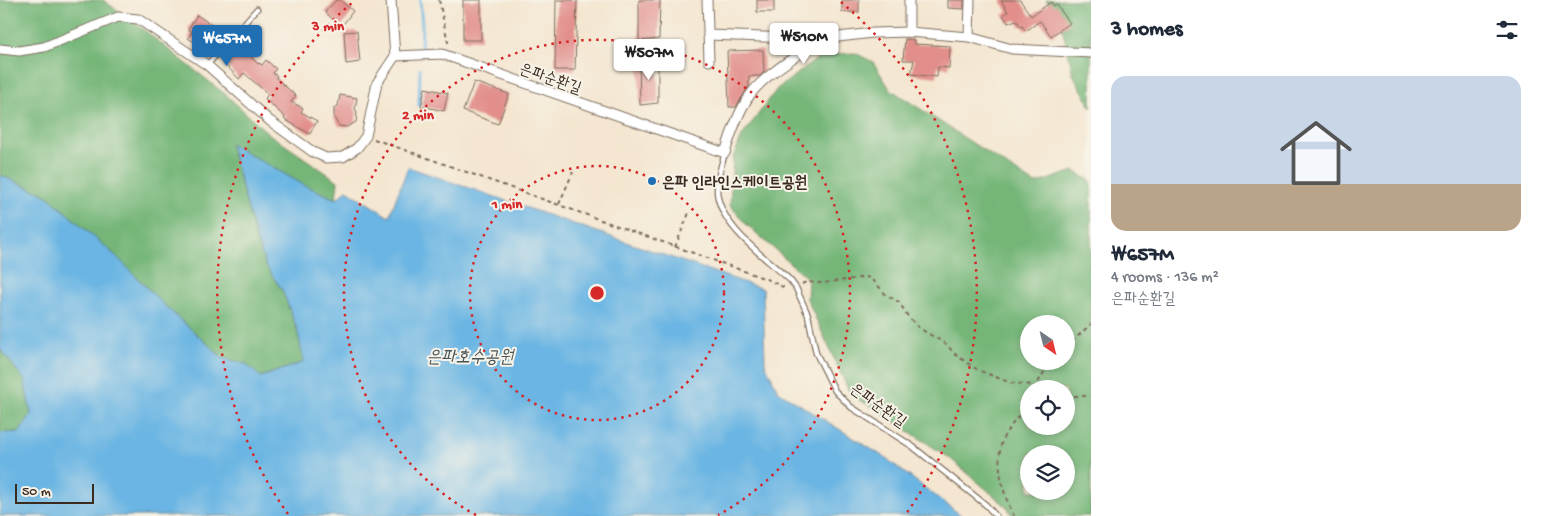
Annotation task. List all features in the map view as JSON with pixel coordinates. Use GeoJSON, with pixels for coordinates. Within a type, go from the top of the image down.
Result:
{"type":"FeatureCollection","features":[{"type":"Feature","properties":{"kind":"street"},"geometry":{"type":"LineString","coordinates":[[0,49],[19,51],[44,48],[118,17],[138,19],[207,65],[270,121],[299,142],[326,158],[344,157],[357,148],[366,136],[377,83],[395,56],[391,0]]}},
{"type":"Feature","properties":{"kind":"street"},"geometry":{"type":"LineString","coordinates":[[708,0],[709,62]]}},
{"type":"Feature","properties":{"kind":"street"},"geometry":{"type":"LineString","coordinates":[[908,0],[909,32]]}},
{"type":"Feature","properties":{"kind":"street"},"geometry":{"type":"LineString","coordinates":[[969,37],[970,0]]}},
{"type":"Feature","properties":{"kind":"street"},"geometry":{"type":"LineString","coordinates":[[708,35],[821,38],[909,32],[969,37],[1012,49],[1091,53]]}},
{"type":"Feature","properties":{"kind":"street"},"geometry":{"type":"LineString","coordinates":[[725,152],[741,111],[751,94],[773,73],[821,38]]}},
{"type":"Feature","properties":{"kind":"street","name":"은파순환길"},"geometry":{"type":"LineString","coordinates":[[395,56],[442,54],[725,152]]}},
{"type":"Feature","properties":{"kind":"lane"},"geometry":{"type":"LineString","coordinates":[[207,65],[257,9]]}},
{"type":"Feature","properties":{"kind":"lane","name":"은파순환길"},"geometry":{"type":"LineString","coordinates":[[725,152],[717,192],[724,214],[731,226],[790,280],[796,288],[808,315],[816,353],[835,391],[851,407],[912,446],[986,505],[996,516]]}},
{"type":"Feature","properties":{"kind":"path"},"geometry":{"type":"LineString","coordinates":[[440,0],[451,58]]}},
{"type":"Feature","properties":{"kind":"path"},"geometry":{"type":"LineString","coordinates":[[366,136],[676,246],[769,280],[799,294]]}},
{"type":"Feature","properties":{"kind":"path"},"geometry":{"type":"LineString","coordinates":[[558,205],[573,172]]}},
{"type":"Feature","properties":{"kind":"path"},"geometry":{"type":"LineString","coordinates":[[676,246],[689,214]]}},
{"type":"Feature","properties":{"kind":"path"},"geometry":{"type":"LineString","coordinates":[[796,288],[806,282],[823,283],[868,278],[876,283],[886,295],[899,302],[907,315],[919,328],[946,344],[978,370],[1011,383],[1020,384]]}},
{"type":"Feature","properties":{"kind":"path"},"geometry":{"type":"LineString","coordinates":[[1075,339],[1091,324]]}},
{"type":"Feature","properties":{"kind":"path"},"geometry":{"type":"LineString","coordinates":[[1075,396],[1091,396]]}},
{"type":"Feature","properties":{"kind":"path"},"geometry":{"type":"LineString","coordinates":[[1014,516],[1006,501],[1003,490],[1000,449],[1004,434],[1020,415]]}},
{"type":"Feature","properties":{"kind":"green space"},"geometry":{"type":"Polygon","coordinates":[[[0,0],[103,0],[225,94],[269,134],[338,181],[336,199],[306,186],[230,145],[257,241],[266,266],[282,290],[297,329],[304,362],[260,377],[246,364],[223,358],[162,303],[116,256],[46,195],[0,175],[0,0]]]}},
{"type":"Feature","properties":{"kind":"green space"},"geometry":{"type":"Polygon","coordinates":[[[1046,0],[1091,0],[1091,107],[1073,74],[1060,19],[1046,0]]]}},
{"type":"Feature","properties":{"kind":"green space"},"geometry":{"type":"Polygon","coordinates":[[[855,53],[873,62],[890,89],[1035,184],[1074,171],[1091,181],[1091,516],[1012,516],[1008,508],[951,459],[867,404],[851,396],[807,299],[808,279],[745,223],[730,205],[733,158],[742,136],[777,89],[822,55],[855,53]]]}},
{"type":"Feature","properties":{"kind":"green space"},"geometry":{"type":"Polygon","coordinates":[[[0,349],[24,379],[31,414],[20,432],[0,433],[0,349]]]}},
{"type":"Feature","properties":{"kind":"water","name":"은파호수공원"},"geometry":{"type":"Polygon","coordinates":[[[230,144],[306,186],[336,199],[347,190],[389,217],[408,167],[763,289],[765,363],[778,391],[884,457],[962,516],[0,516],[0,433],[20,432],[31,414],[24,379],[0,349],[0,175],[46,195],[116,256],[162,303],[223,358],[246,364],[261,377],[304,362],[297,329],[282,290],[266,266],[257,241],[230,144]]]}},
{"type":"Feature","properties":{"kind":"building"},"geometry":{"type":"Polygon","coordinates":[[[336,0],[340,0],[353,11],[341,27],[325,12],[336,0]]]}},
{"type":"Feature","properties":{"kind":"building"},"geometry":{"type":"Polygon","coordinates":[[[463,0],[481,0],[481,40],[463,40],[463,0]]]}},
{"type":"Feature","properties":{"kind":"building"},"geometry":{"type":"Polygon","coordinates":[[[556,0],[577,0],[575,70],[555,70],[556,0]]]}},
{"type":"Feature","properties":{"kind":"building"},"geometry":{"type":"Polygon","coordinates":[[[639,0],[660,0],[659,39],[639,41],[639,0]]]}},
{"type":"Feature","properties":{"kind":"building"},"geometry":{"type":"Polygon","coordinates":[[[757,0],[774,0],[774,12],[757,12],[757,0]]]}},
{"type":"Feature","properties":{"kind":"building"},"geometry":{"type":"Polygon","coordinates":[[[842,0],[859,0],[859,12],[842,12],[842,0]]]}},
{"type":"Feature","properties":{"kind":"building"},"geometry":{"type":"Polygon","coordinates":[[[948,0],[964,0],[964,9],[948,8],[948,0]]]}},
{"type":"Feature","properties":{"kind":"building"},"geometry":{"type":"Polygon","coordinates":[[[1001,0],[1020,0],[1031,16],[1051,2],[1054,6],[1056,4],[1070,23],[1051,36],[1040,21],[1026,31],[1016,20],[1008,23],[1003,15],[1008,12],[1001,0]]]}},
{"type":"Feature","properties":{"kind":"building"},"geometry":{"type":"Polygon","coordinates":[[[197,15],[218,29],[206,49],[188,38],[192,32],[188,29],[197,15]]]}},
{"type":"Feature","properties":{"kind":"building"},"geometry":{"type":"Polygon","coordinates":[[[357,31],[360,62],[346,64],[344,32],[357,31]]]}},
{"type":"Feature","properties":{"kind":"building"},"geometry":{"type":"Polygon","coordinates":[[[905,39],[914,40],[914,44],[950,46],[949,68],[938,67],[937,77],[911,74],[914,60],[903,60],[905,39]]]}},
{"type":"Feature","properties":{"kind":"building"},"geometry":{"type":"Polygon","coordinates":[[[239,45],[258,64],[262,65],[266,60],[276,69],[273,73],[277,76],[276,78],[296,96],[291,102],[303,108],[301,112],[317,121],[310,134],[284,119],[285,117],[265,99],[268,94],[244,73],[239,79],[223,62],[239,45]]]}},
{"type":"Feature","properties":{"kind":"building"},"geometry":{"type":"Polygon","coordinates":[[[763,50],[764,72],[760,76],[749,76],[749,86],[736,107],[729,107],[727,51],[763,50]]]}},
{"type":"Feature","properties":{"kind":"building"},"geometry":{"type":"Polygon","coordinates":[[[658,57],[658,103],[640,105],[639,58],[658,57]]]}},
{"type":"Feature","properties":{"kind":"building"},"geometry":{"type":"Polygon","coordinates":[[[474,82],[509,94],[498,124],[463,111],[474,82]]]}},
{"type":"Feature","properties":{"kind":"building"},"geometry":{"type":"Polygon","coordinates":[[[425,88],[448,93],[444,111],[421,106],[425,88]]]}},
{"type":"Feature","properties":{"kind":"building"},"geometry":{"type":"Polygon","coordinates":[[[340,95],[357,98],[355,109],[357,112],[356,122],[347,127],[339,126],[334,118],[334,108],[338,106],[340,95]]]}},
{"type":"Feature","properties":{"kind":"waterway"},"geometry":{"type":"LineString","coordinates":[[420,0],[422,25],[421,51]]}},
{"type":"Feature","properties":{"kind":"waterway"},"geometry":{"type":"LineString","coordinates":[[419,105],[420,69]]}},
{"type":"Feature","properties":{"kind":"place","name":"은파 인라인스케이트공원"},"geometry":{"type":"Point","coordinates":[652,181]}}]}
